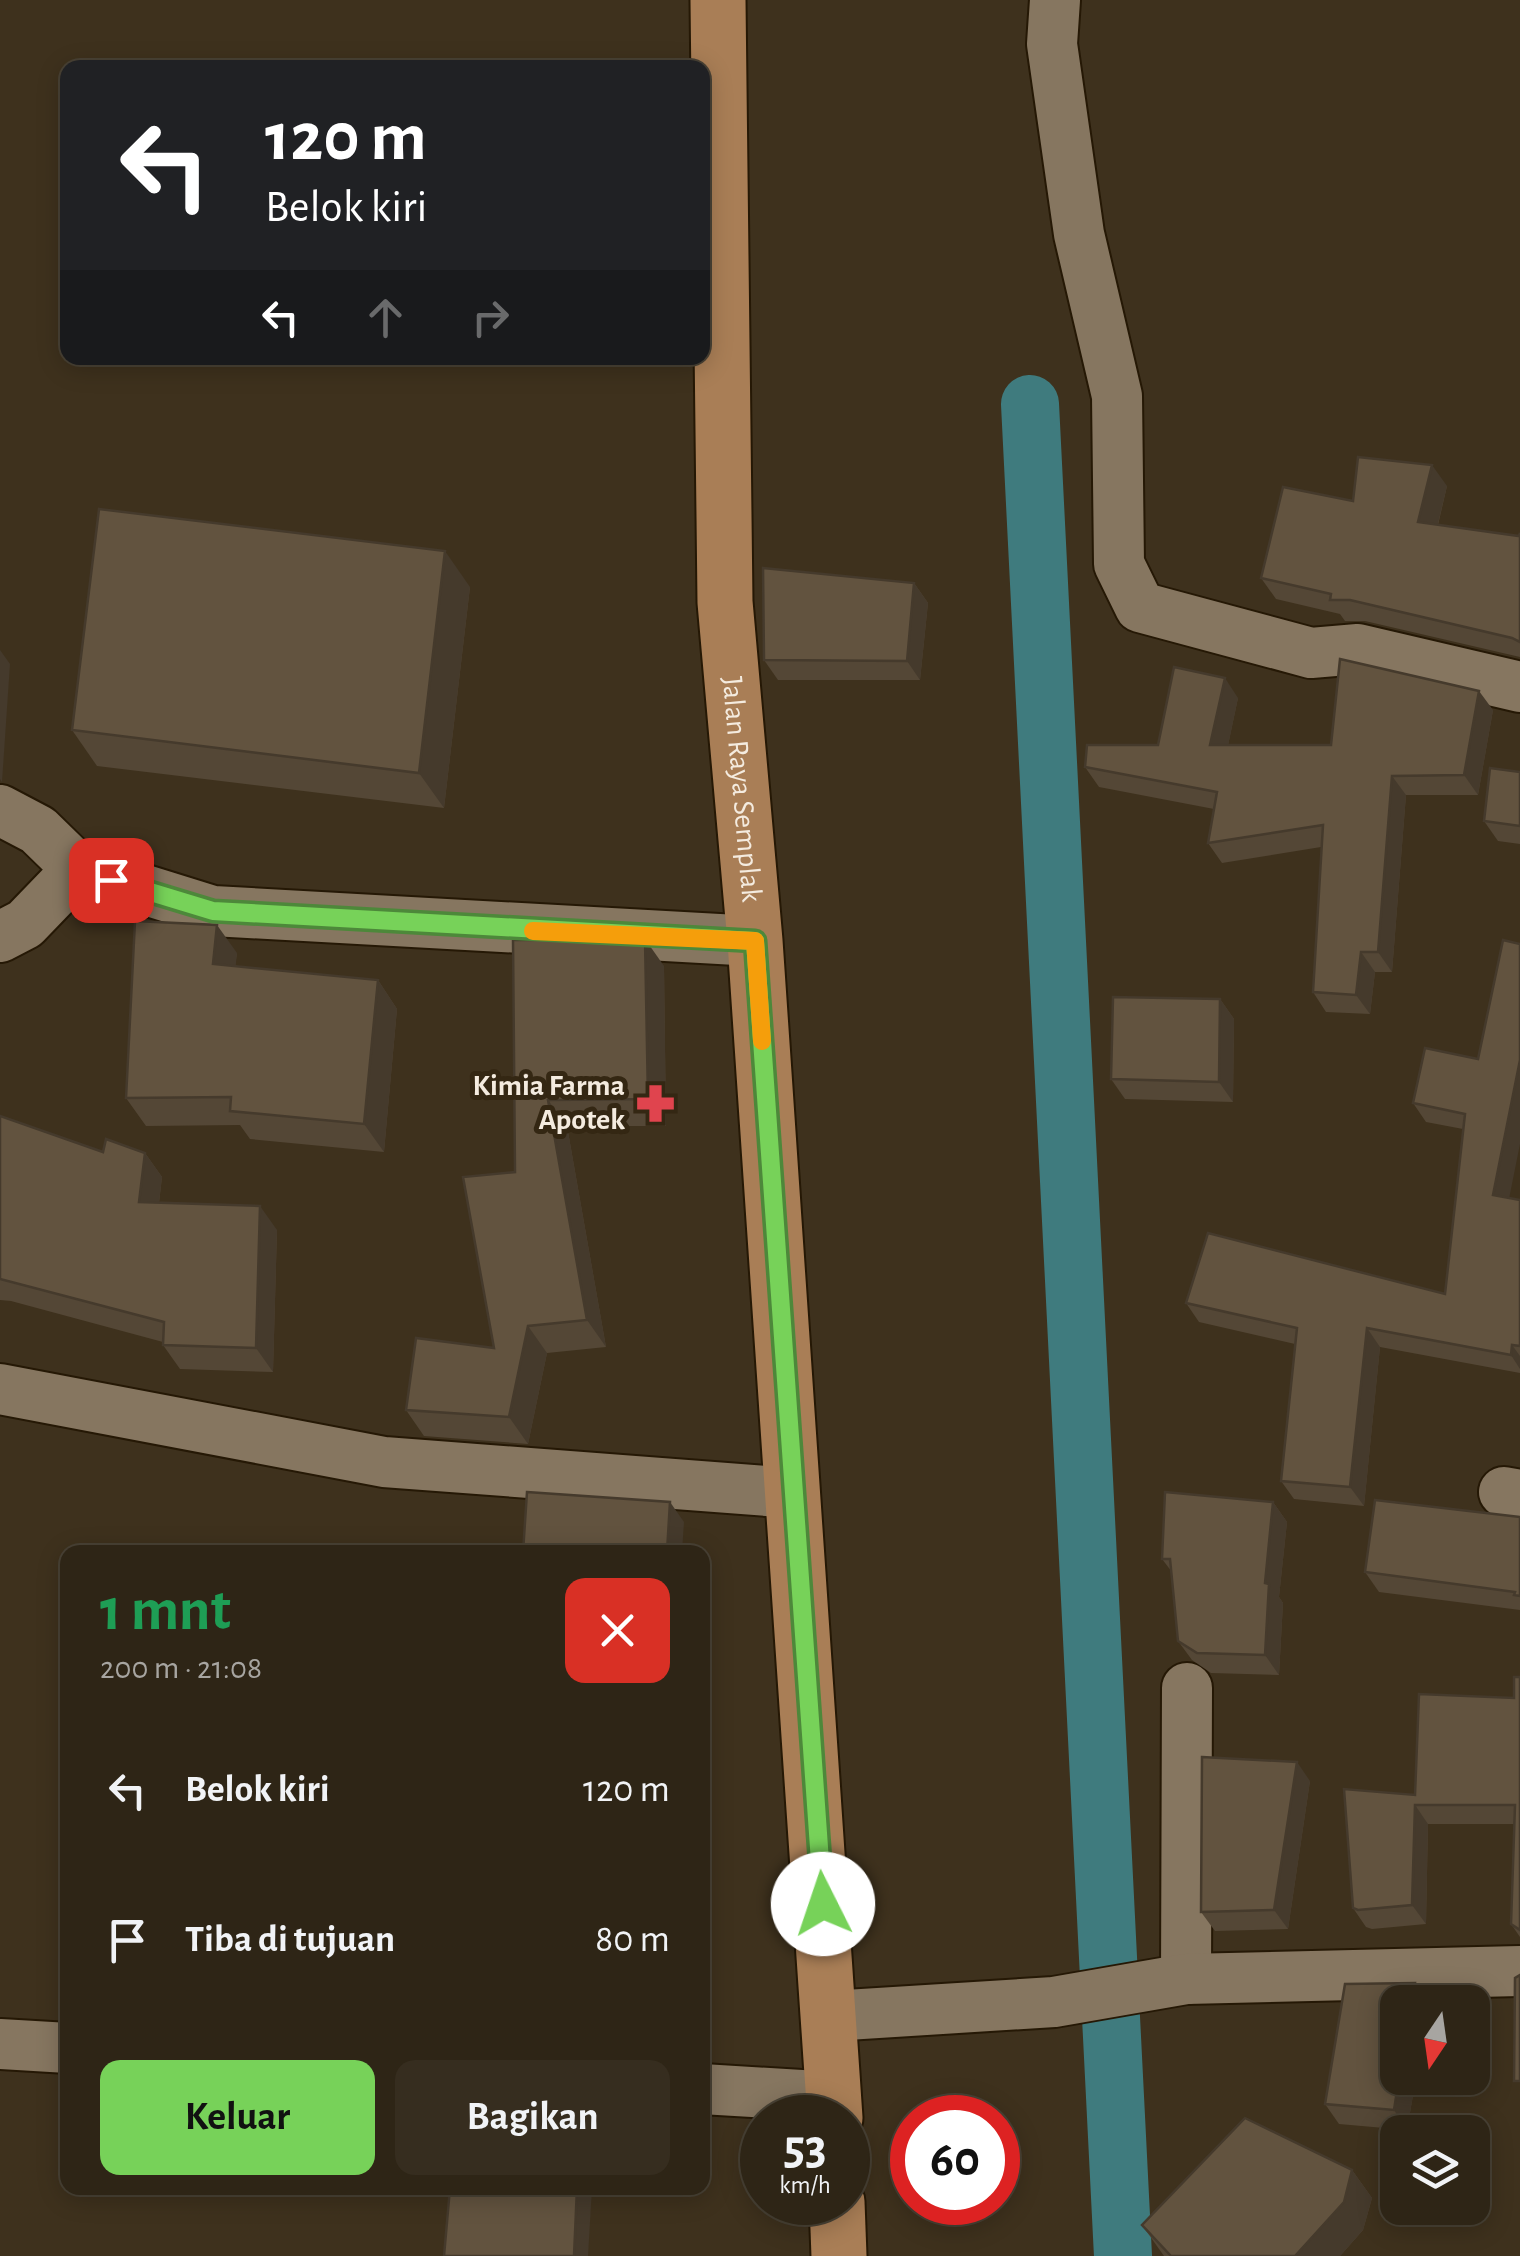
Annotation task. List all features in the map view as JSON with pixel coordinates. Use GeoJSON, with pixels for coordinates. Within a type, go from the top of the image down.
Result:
{"type":"FeatureCollection","features":[{"type":"Feature","properties":{"kind":"main road","name":"Jalan Raya Semplak"},"geometry":{"type":"LineString","coordinates":[[718,0],[724,602],[755,941],[833,2095]]}},
{"type":"Feature","properties":{"kind":"main road"},"geometry":{"type":"LineString","coordinates":[[838,2225],[839,2256]]}},
{"type":"Feature","properties":{"kind":"street"},"geometry":{"type":"LineString","coordinates":[[1054,0],[1052,44],[1079,234],[1117,396],[1119,564],[1140,607],[1311,653],[1358,649],[1520,687]]}},
{"type":"Feature","properties":{"kind":"street"},"geometry":{"type":"LineString","coordinates":[[0,810],[38,830],[78,870],[213,911],[755,941]]}},
{"type":"Feature","properties":{"kind":"street"},"geometry":{"type":"LineString","coordinates":[[0,937],[25,924],[78,870]]}},
{"type":"Feature","properties":{"kind":"street"},"geometry":{"type":"LineString","coordinates":[[0,1389],[384,1462],[794,1493]]}},
{"type":"Feature","properties":{"kind":"street"},"geometry":{"type":"LineString","coordinates":[[1180,1980],[1187,1688]]}},
{"type":"Feature","properties":{"kind":"street"},"geometry":{"type":"LineString","coordinates":[[830,2016],[1054,2002],[1180,1980],[1520,1971]]}},
{"type":"Feature","properties":{"kind":"street"},"geometry":{"type":"LineString","coordinates":[[0,2044],[60,2048]]}},
{"type":"Feature","properties":{"kind":"street"},"geometry":{"type":"LineString","coordinates":[[710,2090],[746,2095]]}},
{"type":"Feature","properties":{"kind":"building"},"geometry":{"type":"Polygon","coordinates":[[[1358,457],[1432,465],[1418,522],[1519,536],[1520,533],[1520,642],[1350,600],[1330,600],[1331,594],[1261,578],[1283,487],[1353,501],[1358,457]]]}},
{"type":"Feature","properties":{"kind":"building"},"geometry":{"type":"Polygon","coordinates":[[[99,509],[445,551],[419,773],[72,730],[99,509]]]}},
{"type":"Feature","properties":{"kind":"building"},"geometry":{"type":"Polygon","coordinates":[[[763,568],[914,583],[907,661],[764,660],[763,568]]]}},
{"type":"Feature","properties":{"kind":"building"},"geometry":{"type":"Polygon","coordinates":[[[1340,659],[1479,691],[1464,775],[1392,776],[1378,952],[1361,952],[1356,995],[1313,992],[1323,825],[1208,843],[1217,792],[1085,767],[1087,745],[1158,745],[1174,667],[1225,678],[1210,745],[1331,745],[1340,659]]]}},
{"type":"Feature","properties":{"kind":"building"},"geometry":{"type":"Polygon","coordinates":[[[1490,768],[1520,772],[1520,826],[1484,821],[1490,768]]]}},
{"type":"Feature","properties":{"kind":"building"},"geometry":{"type":"Polygon","coordinates":[[[135,921],[217,925],[213,964],[378,980],[364,1124],[230,1111],[231,1097],[126,1098],[135,921]]]}},
{"type":"Feature","properties":{"kind":"building"},"geometry":{"type":"Polygon","coordinates":[[[645,939],[648,1099],[548,1100],[587,1320],[528,1326],[509,1417],[406,1410],[416,1338],[494,1348],[463,1177],[515,1172],[513,940],[645,939]]]}},
{"type":"Feature","properties":{"kind":"building"},"geometry":{"type":"Polygon","coordinates":[[[1503,940],[1520,944],[1520,1060],[1493,1195],[1520,1200],[1520,1346],[1512,1345],[1511,1355],[1367,1328],[1350,1487],[1281,1481],[1297,1328],[1186,1303],[1208,1233],[1445,1294],[1465,1114],[1413,1103],[1425,1048],[1478,1059],[1503,940]]]}},
{"type":"Feature","properties":{"kind":"building"},"geometry":{"type":"Polygon","coordinates":[[[1113,997],[1220,999],[1219,1082],[1111,1079],[1113,997]]]}},
{"type":"Feature","properties":{"kind":"building"},"geometry":{"type":"Polygon","coordinates":[[[0,1116],[103,1152],[106,1139],[145,1153],[139,1202],[260,1206],[256,1348],[163,1345],[164,1322],[0,1279],[0,1116]]]}},
{"type":"Feature","properties":{"kind":"building"},"geometry":{"type":"Polygon","coordinates":[[[527,1492],[670,1502],[667,1545],[523,1545],[527,1492]]]}},
{"type":"Feature","properties":{"kind":"building"},"geometry":{"type":"Polygon","coordinates":[[[1165,1492],[1273,1502],[1265,1583],[1269,1584],[1265,1655],[1197,1653],[1178,1641],[1170,1559],[1162,1559],[1165,1492]]]}},
{"type":"Feature","properties":{"kind":"building"},"geometry":{"type":"Polygon","coordinates":[[[1375,1500],[1520,1517],[1520,1596],[1515,1592],[1365,1572],[1375,1500]]]}},
{"type":"Feature","properties":{"kind":"building"},"geometry":{"type":"Polygon","coordinates":[[[1514,1677],[1520,1677],[1520,1930],[1511,1924],[1515,1805],[1415,1805],[1412,1905],[1353,1908],[1344,1789],[1415,1795],[1419,1694],[1514,1698],[1514,1677]]]}},
{"type":"Feature","properties":{"kind":"building"},"geometry":{"type":"Polygon","coordinates":[[[1202,1757],[1297,1762],[1274,1910],[1201,1912],[1202,1757]]]}},
{"type":"Feature","properties":{"kind":"building"},"geometry":{"type":"Polygon","coordinates":[[[1520,1975],[1520,2081],[1514,2081],[1515,1978],[1520,1975]]]}},
{"type":"Feature","properties":{"kind":"building"},"geometry":{"type":"Polygon","coordinates":[[[1415,1983],[1380,1985],[1380,2095],[1396,2095],[1394,2110],[1325,2104],[1345,1984],[1415,1983]]]}},
{"type":"Feature","properties":{"kind":"building"},"geometry":{"type":"Polygon","coordinates":[[[1245,2118],[1352,2170],[1344,2202],[1295,2256],[1171,2256],[1142,2225],[1245,2118]]]}},
{"type":"Feature","properties":{"kind":"building"},"geometry":{"type":"Polygon","coordinates":[[[449,2195],[577,2195],[574,2256],[444,2256],[449,2195]]]}},
{"type":"Feature","properties":{"kind":"waterway"},"geometry":{"type":"LineString","coordinates":[[1030,404],[1123,2256]]}},
{"type":"Feature","properties":{"kind":"slow traffic"},"geometry":{"type":"LineString","coordinates":[[533,931],[755,941],[762,1041]]}},
{"type":"Feature","properties":{"kind":"place","name":"Kimia Farma Apotek"},"geometry":{"type":"Point","coordinates":[655,1103]}},
{"type":"Feature","properties":{"kind":"route"},"geometry":{"type":"LineString","coordinates":[[111,880],[213,911],[443,927],[755,941],[823,1904]]}}]}
